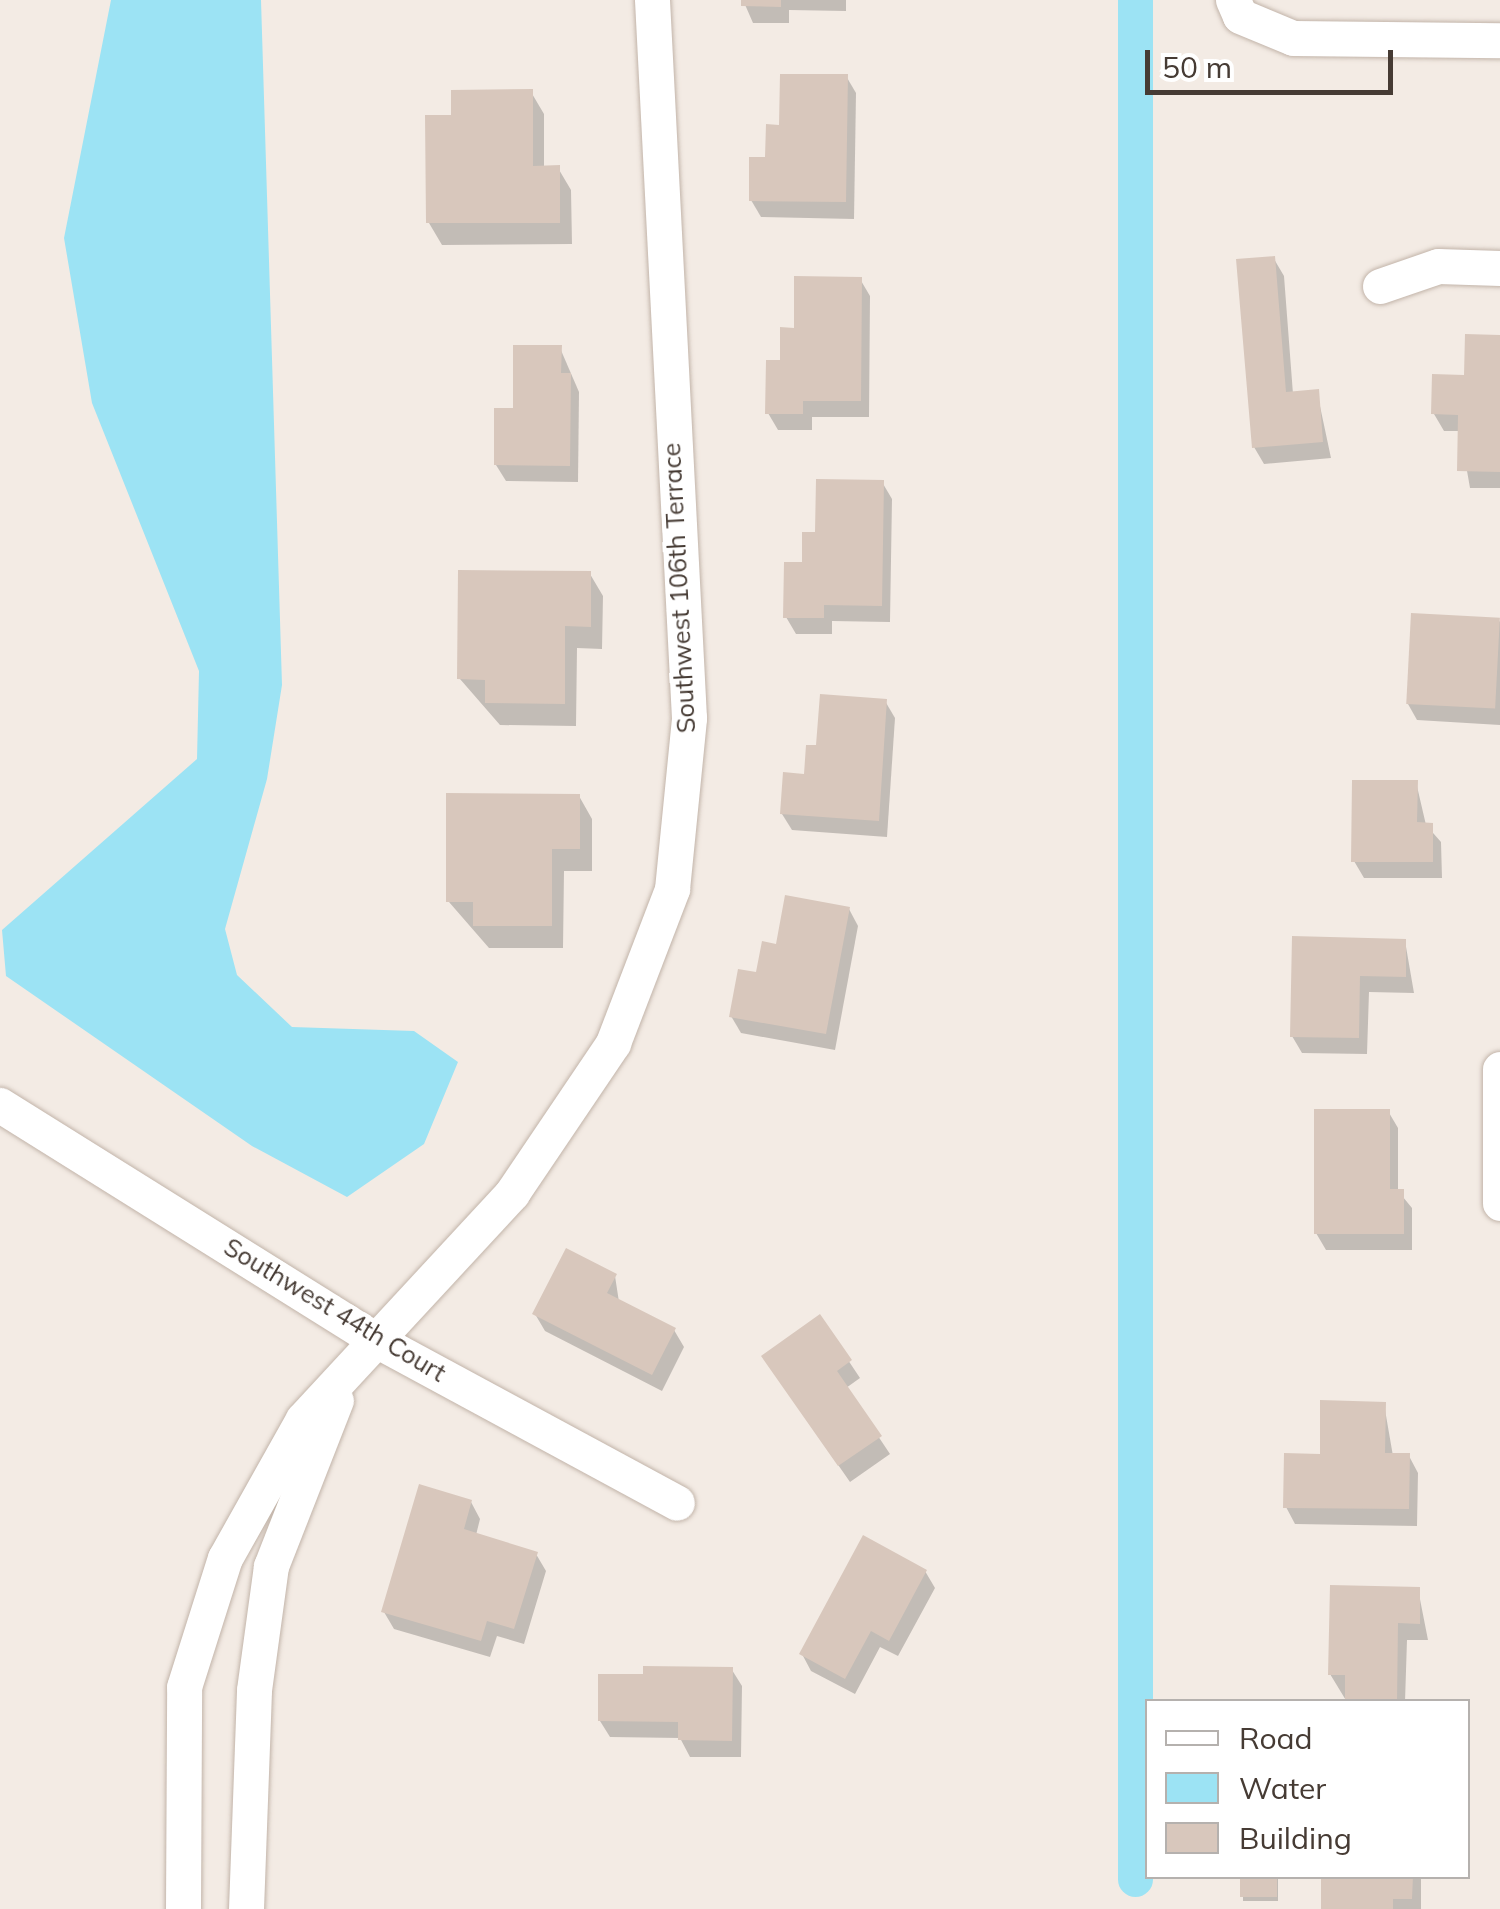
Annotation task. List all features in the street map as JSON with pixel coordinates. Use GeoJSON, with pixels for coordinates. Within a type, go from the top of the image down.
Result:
{"type":"FeatureCollection","features":[{"type":"Feature","properties":{"kind":"street","name":"Southwest 106th Terrace"},"geometry":{"type":"LineString","coordinates":[[183,1909],[184,1687],[202,1617],[270,1467],[376,1340],[512,1193],[613,1043],[672,889],[689,718],[652,0]]}},
{"type":"Feature","properties":{"kind":"street"},"geometry":{"type":"LineString","coordinates":[[1236,8],[1293,38],[1500,40]]}},
{"type":"Feature","properties":{"kind":"street"},"geometry":{"type":"LineString","coordinates":[[1380,286],[1438,266],[1500,268]]}},
{"type":"Feature","properties":{"kind":"street"},"geometry":{"type":"LineString","coordinates":[[1500,1068],[1500,1203]]}},
{"type":"Feature","properties":{"kind":"street","name":"Southwest 44th Court"},"geometry":{"type":"LineString","coordinates":[[0,1105],[376,1340],[677,1503]]}},
{"type":"Feature","properties":{"kind":"street","name":"Southwest 106th Terrace"},"geometry":{"type":"LineString","coordinates":[[246,1909],[249,1759],[271,1566],[349,1372]]}},
{"type":"Feature","properties":{"kind":"water"},"geometry":{"type":"Polygon","coordinates":[[[111,0],[261,0],[282,685],[267,779],[225,929],[237,975],[292,1027],[414,1031],[458,1062],[424,1144],[347,1197],[252,1146],[6,976],[2,930],[197,759],[199,671],[92,403],[64,238],[111,0]]]}},
{"type":"Feature","properties":{"kind":"building"},"geometry":{"type":"Polygon","coordinates":[[[741,0],[781,0],[781,7],[741,6],[741,0]]]}},
{"type":"Feature","properties":{"kind":"building"},"geometry":{"type":"Polygon","coordinates":[[[780,74],[848,74],[846,202],[749,201],[749,157],[765,157],[766,124],[779,125],[780,74]]]}},
{"type":"Feature","properties":{"kind":"building"},"geometry":{"type":"Polygon","coordinates":[[[533,89],[533,166],[560,165],[560,223],[426,223],[425,115],[451,115],[451,90],[533,89]]]}},
{"type":"Feature","properties":{"kind":"building"},"geometry":{"type":"Polygon","coordinates":[[[1275,256],[1286,392],[1319,389],[1323,442],[1252,448],[1236,259],[1275,256]]]}},
{"type":"Feature","properties":{"kind":"building"},"geometry":{"type":"Polygon","coordinates":[[[794,276],[862,277],[861,401],[803,401],[803,414],[765,414],[766,360],[780,360],[780,327],[794,328],[794,276]]]}},
{"type":"Feature","properties":{"kind":"building"},"geometry":{"type":"Polygon","coordinates":[[[1465,334],[1500,335],[1500,472],[1457,471],[1458,415],[1431,414],[1432,374],[1464,375],[1465,334]]]}},
{"type":"Feature","properties":{"kind":"building"},"geometry":{"type":"Polygon","coordinates":[[[513,345],[562,345],[561,373],[571,373],[570,466],[494,465],[494,408],[513,408],[513,345]]]}},
{"type":"Feature","properties":{"kind":"building"},"geometry":{"type":"Polygon","coordinates":[[[816,479],[884,480],[882,606],[824,605],[824,618],[783,618],[784,562],[802,562],[802,532],[815,532],[816,479]]]}},
{"type":"Feature","properties":{"kind":"building"},"geometry":{"type":"Polygon","coordinates":[[[458,570],[591,571],[591,627],[565,626],[565,704],[485,703],[485,680],[457,679],[458,570]]]}},
{"type":"Feature","properties":{"kind":"building"},"geometry":{"type":"Polygon","coordinates":[[[1411,613],[1500,618],[1495,709],[1406,704],[1411,613]]]}},
{"type":"Feature","properties":{"kind":"building"},"geometry":{"type":"Polygon","coordinates":[[[820,694],[887,699],[879,821],[780,814],[783,772],[804,774],[806,745],[816,745],[820,694]]]}},
{"type":"Feature","properties":{"kind":"building"},"geometry":{"type":"Polygon","coordinates":[[[1352,780],[1418,780],[1417,822],[1433,823],[1433,862],[1351,862],[1352,780]]]}},
{"type":"Feature","properties":{"kind":"building"},"geometry":{"type":"Polygon","coordinates":[[[446,793],[580,794],[580,849],[552,849],[552,926],[473,926],[473,902],[446,902],[446,793]]]}},
{"type":"Feature","properties":{"kind":"building"},"geometry":{"type":"Polygon","coordinates":[[[785,895],[850,907],[826,1034],[729,1017],[738,969],[756,972],[762,941],[776,944],[785,895]]]}},
{"type":"Feature","properties":{"kind":"building"},"geometry":{"type":"Polygon","coordinates":[[[1292,936],[1406,939],[1406,977],[1360,976],[1359,1038],[1290,1037],[1292,936]]]}},
{"type":"Feature","properties":{"kind":"building"},"geometry":{"type":"Polygon","coordinates":[[[1314,1109],[1390,1109],[1390,1189],[1404,1189],[1404,1234],[1314,1234],[1314,1109]]]}},
{"type":"Feature","properties":{"kind":"building"},"geometry":{"type":"Polygon","coordinates":[[[566,1248],[617,1274],[607,1293],[676,1328],[652,1375],[532,1314],[566,1248]]]}},
{"type":"Feature","properties":{"kind":"building"},"geometry":{"type":"Polygon","coordinates":[[[820,1314],[852,1360],[837,1371],[882,1436],[838,1466],[761,1356],[820,1314]]]}},
{"type":"Feature","properties":{"kind":"building"},"geometry":{"type":"Polygon","coordinates":[[[1320,1400],[1386,1402],[1385,1453],[1410,1453],[1409,1509],[1283,1508],[1284,1453],[1320,1454],[1320,1400]]]}},
{"type":"Feature","properties":{"kind":"building"},"geometry":{"type":"Polygon","coordinates":[[[419,1484],[472,1500],[464,1529],[538,1552],[514,1629],[487,1621],[481,1641],[381,1612],[419,1484]]]}},
{"type":"Feature","properties":{"kind":"building"},"geometry":{"type":"Polygon","coordinates":[[[863,1535],[927,1570],[889,1641],[871,1631],[845,1679],[799,1654],[863,1535]]]}},
{"type":"Feature","properties":{"kind":"building"},"geometry":{"type":"Polygon","coordinates":[[[1330,1585],[1420,1587],[1420,1624],[1398,1623],[1397,1699],[1345,1699],[1345,1675],[1328,1675],[1330,1585]]]}},
{"type":"Feature","properties":{"kind":"building"},"geometry":{"type":"Polygon","coordinates":[[[643,1666],[733,1667],[732,1741],[678,1740],[678,1722],[598,1721],[598,1674],[643,1674],[643,1666]]]}},
{"type":"Feature","properties":{"kind":"building"},"geometry":{"type":"Polygon","coordinates":[[[1240,1879],[1277,1879],[1277,1897],[1240,1897],[1240,1879]]]}},
{"type":"Feature","properties":{"kind":"building"},"geometry":{"type":"Polygon","coordinates":[[[1321,1879],[1413,1879],[1412,1899],[1393,1899],[1393,1909],[1321,1909],[1321,1879]]]}},
{"type":"Feature","properties":{"kind":"waterway"},"geometry":{"type":"LineString","coordinates":[[1135,0],[1135,1879]]}}]}
